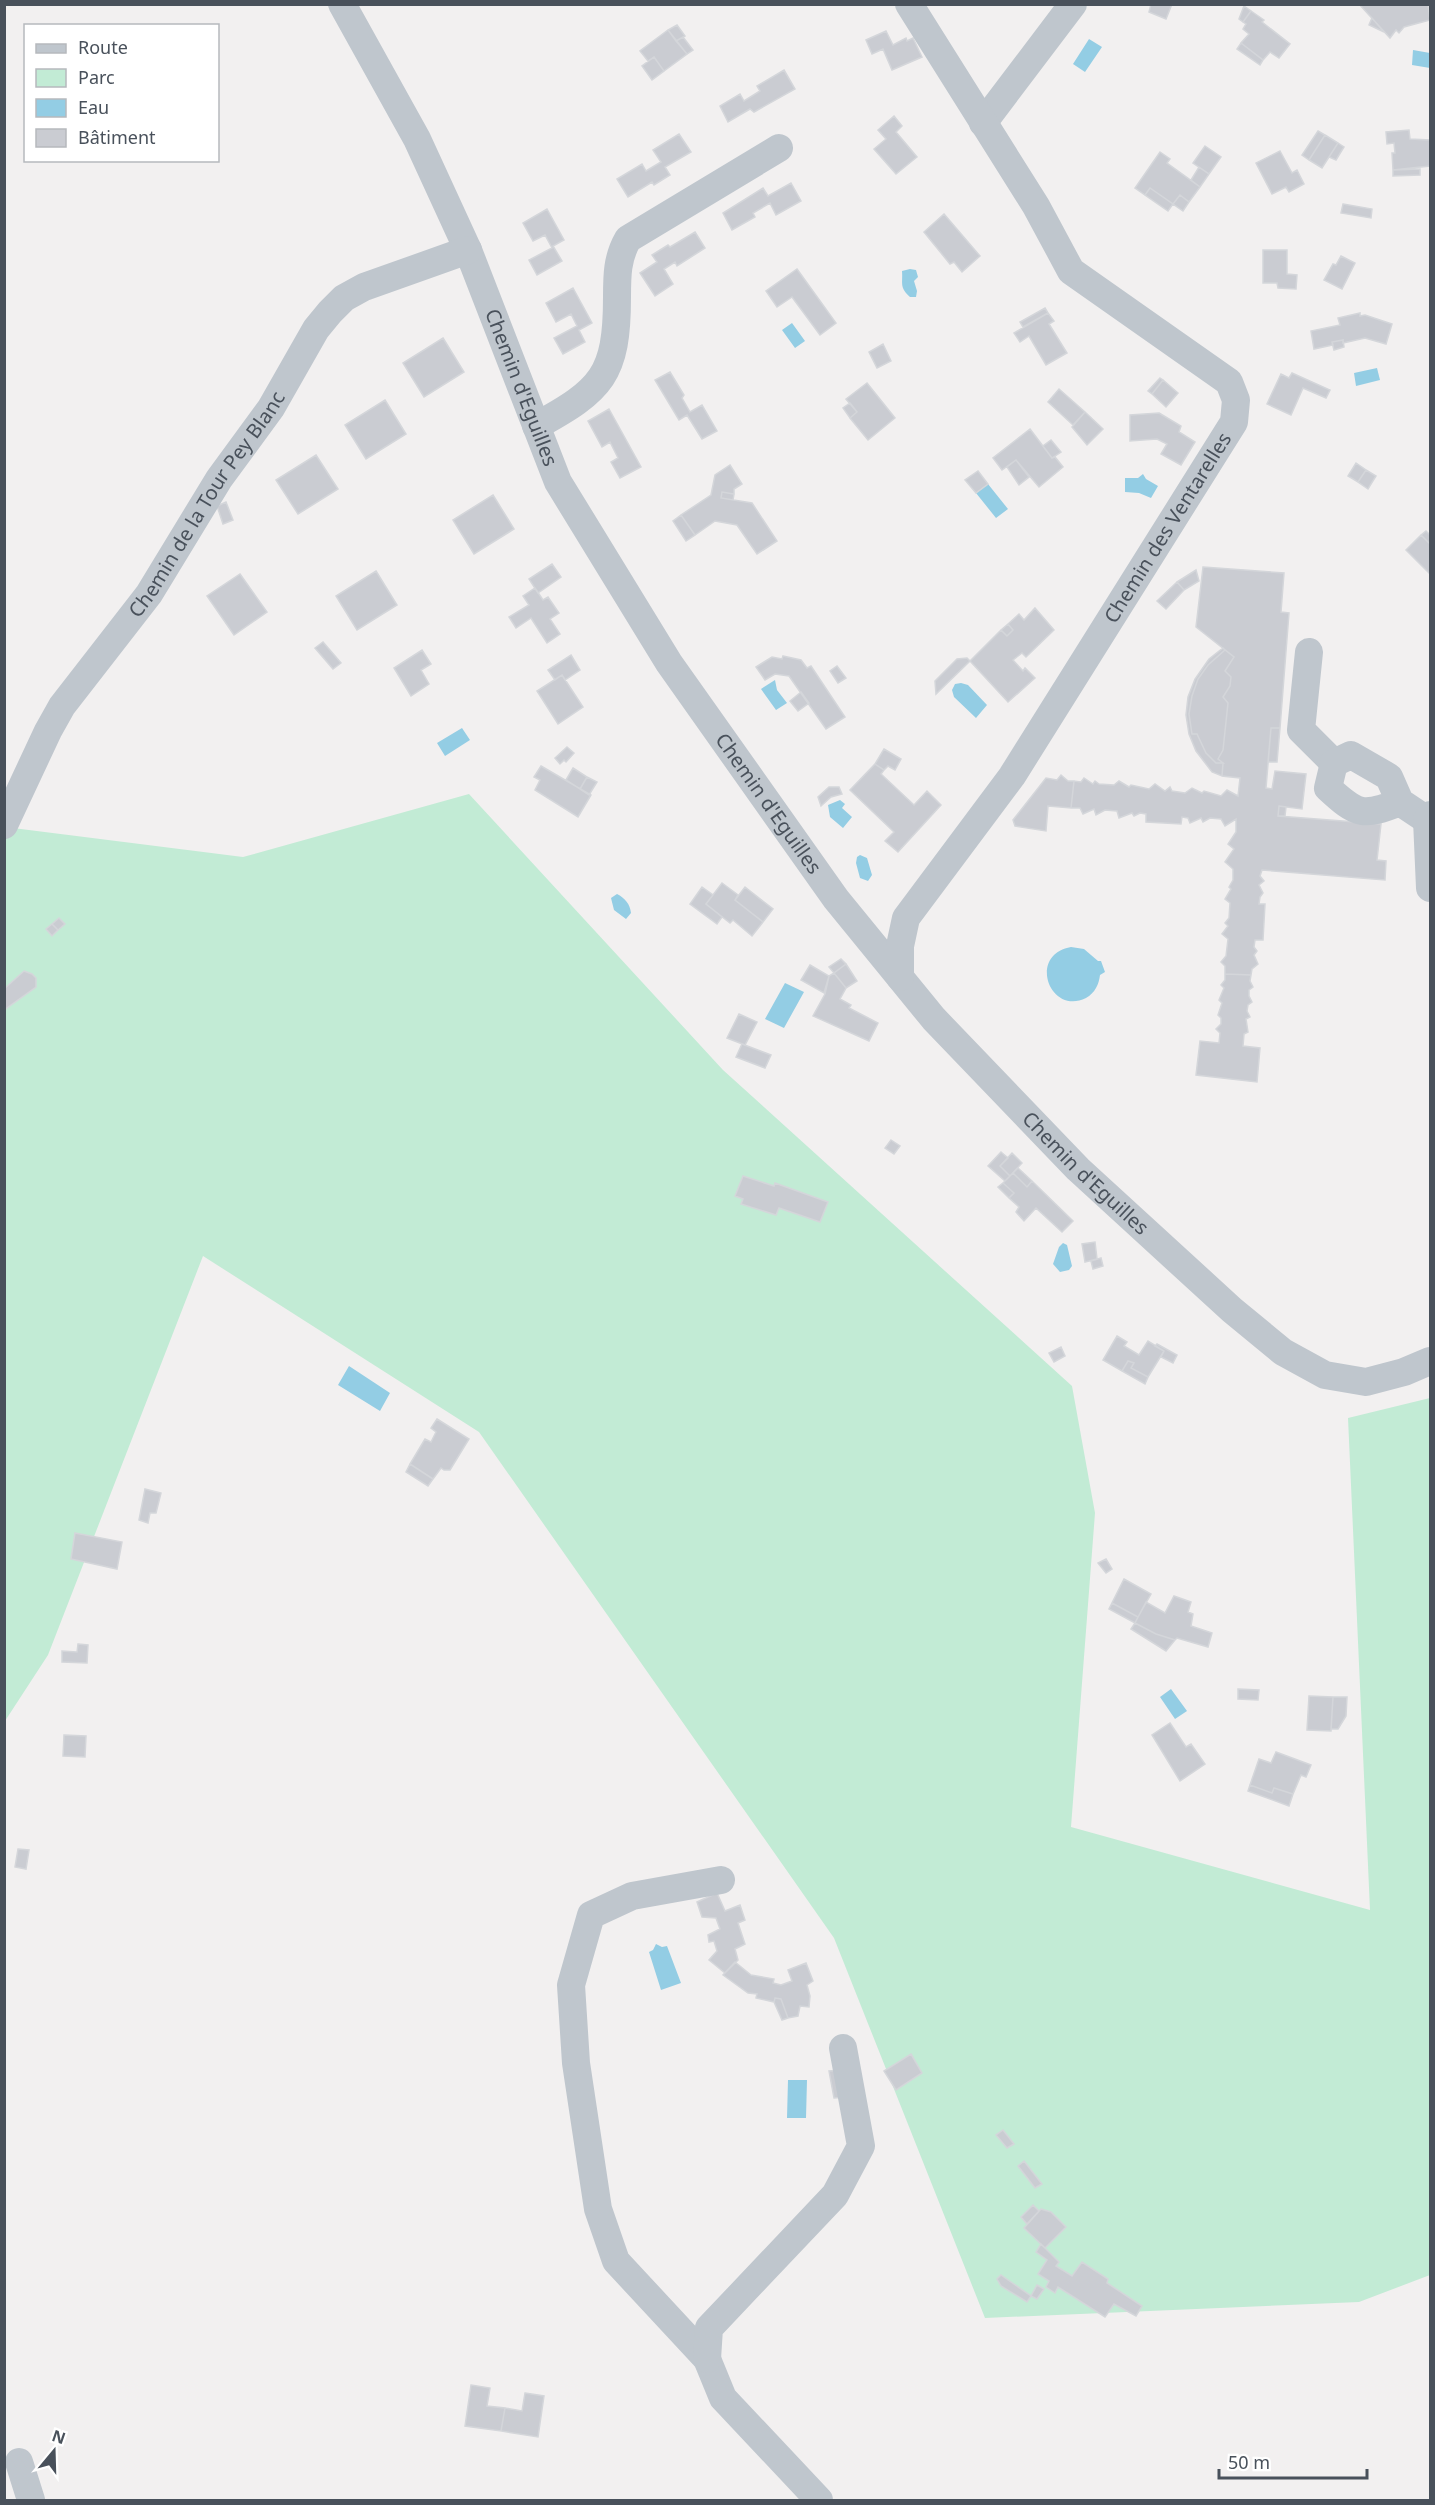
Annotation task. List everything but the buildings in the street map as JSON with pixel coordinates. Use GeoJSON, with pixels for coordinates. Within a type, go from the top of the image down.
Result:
{"type":"FeatureCollection","features":[{"type":"Feature","properties":{"kind":"street","name":"Chemin d'Eguilles"},"geometry":{"type":"LineString","coordinates":[[342,4],[417,139],[468,250],[558,482],[669,663],[836,899],[934,1019],[1078,1169],[1232,1310],[1283,1352],[1325,1375],[1366,1382],[1404,1372],[1431,1361]]}},
{"type":"Feature","properties":{"kind":"street","name":"Chemin des Ventarelles"},"geometry":{"type":"LineString","coordinates":[[900,977],[900,946],[906,918],[1012,776],[1234,422],[1236,400],[1229,382],[1071,271],[1036,206],[909,4]]}},
{"type":"Feature","properties":{"kind":"street"},"geometry":{"type":"LineString","coordinates":[[983,123],[1073,4]]}},
{"type":"Feature","properties":{"kind":"street"},"geometry":{"type":"LineString","coordinates":[[536,426],[571,407],[597,384],[610,364],[617,329],[617,272],[620,253],[628,239],[779,148]]}},
{"type":"Feature","properties":{"kind":"street","name":"Chemin de la Tour Pey Blanc"},"geometry":{"type":"LineString","coordinates":[[4,825],[62,706],[149,594],[219,479],[271,408],[316,329],[344,298],[364,287],[468,250]]}},
{"type":"Feature","properties":{"kind":"street"},"geometry":{"type":"LineString","coordinates":[[1309,652],[1301,730],[1334,764]]}},
{"type":"Feature","properties":{"kind":"street"},"geometry":{"type":"LineString","coordinates":[[1400,802],[1374,813],[1349,807],[1328,788],[1334,764],[1351,755],[1380,771],[1389,777],[1400,802],[1429,817],[1431,888]]}},
{"type":"Feature","properties":{"kind":"street"},"geometry":{"type":"LineString","coordinates":[[721,1880],[633,1896],[591,1915],[571,1985],[576,2063],[598,2209],[616,2261],[707,2359],[723,2398],[819,2500]]}},
{"type":"Feature","properties":{"kind":"street"},"geometry":{"type":"LineString","coordinates":[[707,2359],[709,2328],[835,2195],[861,2146],[843,2048]]}},
{"type":"Feature","properties":{"kind":"street"},"geometry":{"type":"LineString","coordinates":[[19,2462],[31,2500]]}},
{"type":"Feature","properties":{"kind":"green space"},"geometry":{"type":"Polygon","coordinates":[[[469,794],[723,1070],[1072,1386],[1095,1513],[1071,1827],[1370,1910],[1348,1418],[1430,1398],[1430,2275],[1359,2302],[985,2318],[834,1938],[479,1432],[203,1256],[48,1655],[5,1721],[5,827],[243,857],[469,794]]]}},
{"type":"Feature","properties":{"kind":"water"},"geometry":{"type":"Polygon","coordinates":[[[1089,39],[1102,47],[1085,72],[1073,64],[1089,39]]]}},
{"type":"Feature","properties":{"kind":"water"},"geometry":{"type":"Polygon","coordinates":[[[1413,50],[1430,53],[1430,68],[1412,65],[1413,50]]]}},
{"type":"Feature","properties":{"kind":"water"},"geometry":{"type":"Polygon","coordinates":[[[916,270],[918,277],[914,281],[916,297],[910,297],[902,285],[902,271],[916,270]]]}},
{"type":"Feature","properties":{"kind":"water"},"geometry":{"type":"Polygon","coordinates":[[[792,323],[805,341],[795,348],[782,330],[792,323]]]}},
{"type":"Feature","properties":{"kind":"water"},"geometry":{"type":"Polygon","coordinates":[[[1377,368],[1380,380],[1356,386],[1354,373],[1377,368]]]}},
{"type":"Feature","properties":{"kind":"water"},"geometry":{"type":"Polygon","coordinates":[[[1143,474],[1146,479],[1158,486],[1151,498],[1139,493],[1125,492],[1125,478],[1138,478],[1143,474]]]}},
{"type":"Feature","properties":{"kind":"water"},"geometry":{"type":"Polygon","coordinates":[[[988,484],[1008,509],[996,518],[976,493],[988,484]]]}},
{"type":"Feature","properties":{"kind":"water"},"geometry":{"type":"Polygon","coordinates":[[[775,680],[777,690],[787,703],[776,710],[761,689],[775,680]]]}},
{"type":"Feature","properties":{"kind":"water"},"geometry":{"type":"Polygon","coordinates":[[[955,684],[968,685],[987,705],[976,718],[954,697],[952,690],[955,684]]]}},
{"type":"Feature","properties":{"kind":"water"},"geometry":{"type":"Polygon","coordinates":[[[462,728],[470,740],[445,756],[437,743],[462,728]]]}},
{"type":"Feature","properties":{"kind":"water"},"geometry":{"type":"Polygon","coordinates":[[[840,800],[845,804],[842,808],[852,817],[843,828],[830,817],[828,805],[840,800]]]}},
{"type":"Feature","properties":{"kind":"water"},"geometry":{"type":"Polygon","coordinates":[[[860,855],[867,858],[872,875],[868,881],[860,878],[856,863],[860,855]]]}},
{"type":"Feature","properties":{"kind":"water"},"geometry":{"type":"Polygon","coordinates":[[[617,894],[625,899],[630,907],[631,913],[626,919],[614,910],[611,898],[617,894]]]}},
{"type":"Feature","properties":{"kind":"water"},"geometry":{"type":"Polygon","coordinates":[[[1071,947],[1084,949],[1101,961],[1105,972],[1100,975],[1098,985],[1092,994],[1073,1001],[1062,999],[1054,992],[1048,982],[1047,971],[1050,961],[1058,952],[1071,947]]]}},
{"type":"Feature","properties":{"kind":"water"},"geometry":{"type":"Polygon","coordinates":[[[785,983],[804,992],[784,1028],[765,1019],[785,983]]]}},
{"type":"Feature","properties":{"kind":"water"},"geometry":{"type":"Polygon","coordinates":[[[1063,1243],[1067,1245],[1072,1266],[1069,1270],[1060,1272],[1053,1264],[1059,1247],[1063,1243]]]}},
{"type":"Feature","properties":{"kind":"water"},"geometry":{"type":"Polygon","coordinates":[[[349,1366],[390,1393],[380,1411],[338,1385],[349,1366]]]}},
{"type":"Feature","properties":{"kind":"water"},"geometry":{"type":"Polygon","coordinates":[[[1171,1689],[1187,1711],[1175,1719],[1160,1697],[1171,1689]]]}},
{"type":"Feature","properties":{"kind":"water"},"geometry":{"type":"Polygon","coordinates":[[[656,1944],[662,1947],[667,1946],[681,1983],[661,1990],[649,1952],[656,1944]]]}},
{"type":"Feature","properties":{"kind":"water"},"geometry":{"type":"Polygon","coordinates":[[[788,2080],[807,2080],[806,2118],[787,2118],[788,2080]]]}}]}
